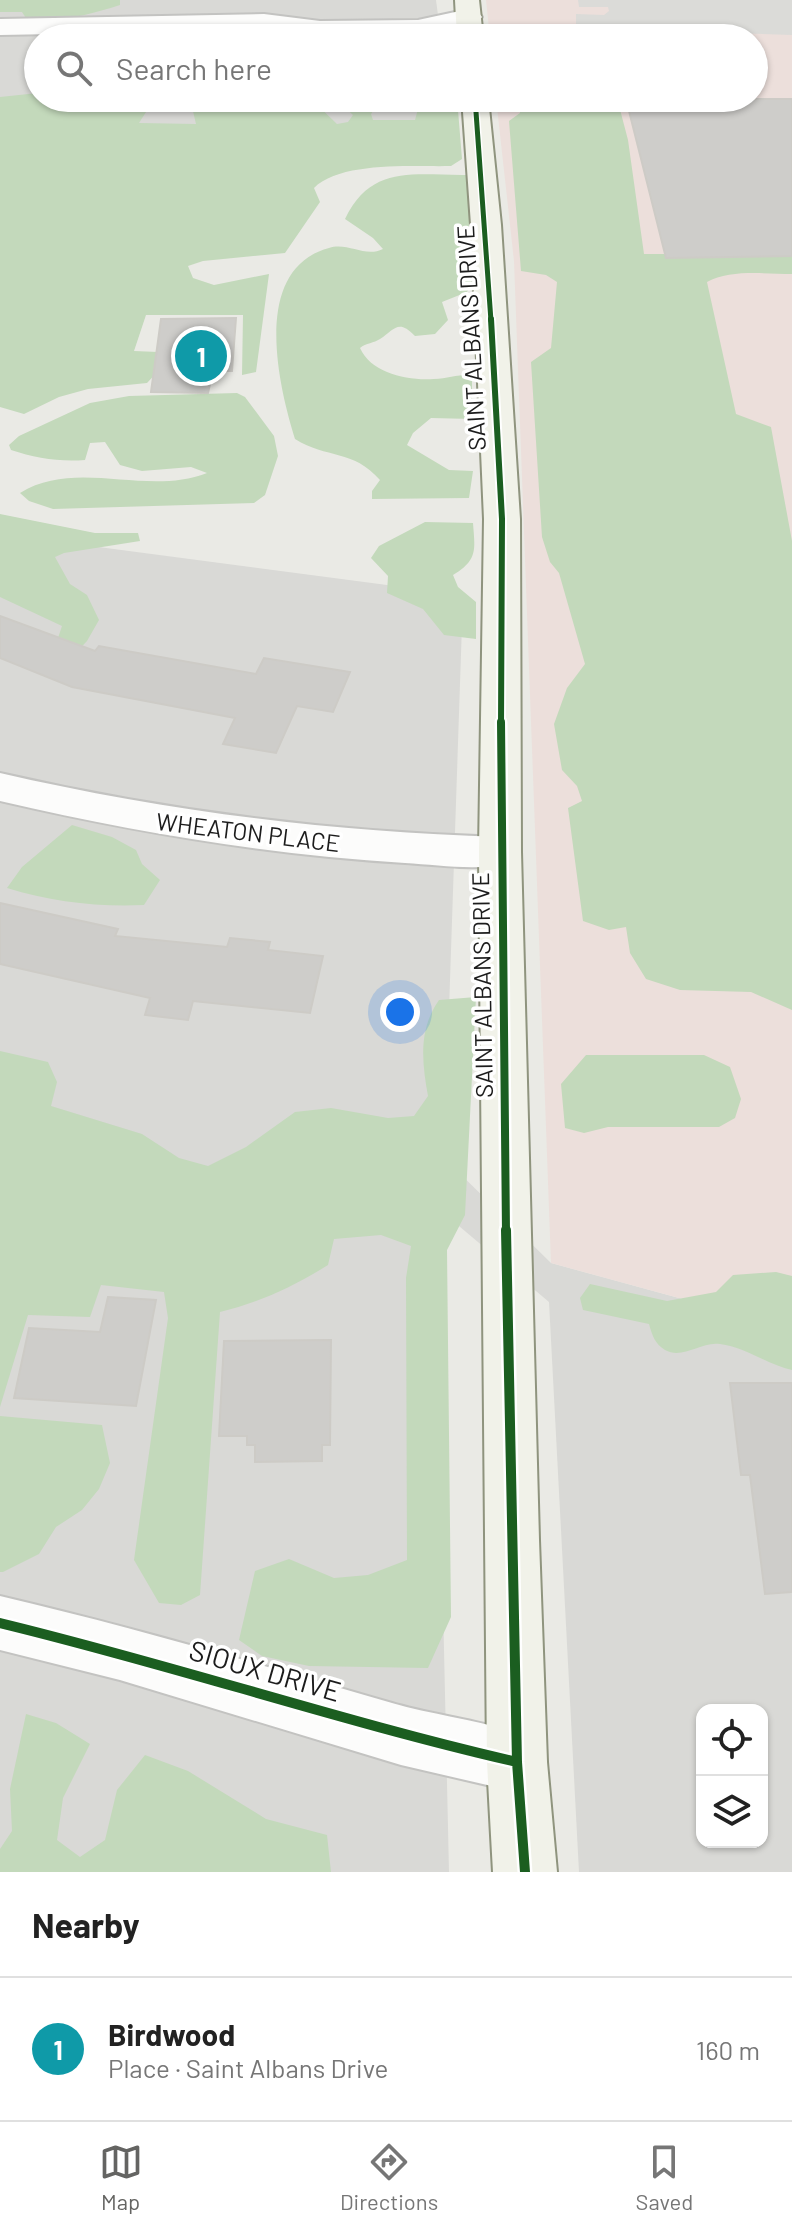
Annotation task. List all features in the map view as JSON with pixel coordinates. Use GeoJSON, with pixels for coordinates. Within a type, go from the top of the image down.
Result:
{"type":"FeatureCollection","features":[{"type":"Feature","properties":{"kind":"street"},"geometry":{"type":"LineString","coordinates":[[438,24],[469,18]]}},
{"type":"Feature","properties":{"kind":"street"},"geometry":{"type":"LineString","coordinates":[[158,24],[280,24]]}},
{"type":"Feature","properties":{"kind":"street"},"geometry":{"type":"LineString","coordinates":[[0,27],[24,27]]}},
{"type":"Feature","properties":{"kind":"street","name":"SAINT ALBANS DRIVE"},"geometry":{"type":"LineString","coordinates":[[476,112],[486,225],[502,519],[500,852],[511,1540],[517,1762],[525,1872]]}},
{"type":"Feature","properties":{"kind":"street","name":"WHEATON PLACE"},"geometry":{"type":"LineString","coordinates":[[0,787],[88,809],[253,837],[391,849],[500,852]]}},
{"type":"Feature","properties":{"kind":"street","name":"SIOUX DRIVE"},"geometry":{"type":"LineString","coordinates":[[0,1623],[108,1648],[401,1735],[517,1762]]}},
{"type":"Feature","properties":{"kind":"shaded area"},"geometry":{"type":"Polygon","coordinates":[[[0,0],[436,0],[439,24],[24,24],[24,112],[450,112],[453,136],[0,139],[0,0]]]}},
{"type":"Feature","properties":{"kind":"shaded area"},"geometry":{"type":"Polygon","coordinates":[[[486,0],[792,0],[792,1329],[551,1263],[514,261],[498,112],[768,112],[768,24],[489,24],[486,0]]]}},
{"type":"Feature","properties":{"kind":"shaded area"},"geometry":{"type":"Polygon","coordinates":[[[578,0],[792,0],[792,35],[768,34],[768,24],[576,24],[576,14],[604,15],[609,11],[608,7],[579,7],[578,0]]]}},
{"type":"Feature","properties":{"kind":"shaded area"},"geometry":{"type":"Polygon","coordinates":[[[0,534],[463,595],[444,1158],[551,1263],[792,1329],[792,1872],[579,1872],[549,1302],[434,1205],[449,1872],[0,1872],[0,534]]]}},
{"type":"Feature","properties":{"kind":"green space"},"geometry":{"type":"Polygon","coordinates":[[[0,0],[120,0],[120,5],[74,17],[38,19],[26,18],[22,12],[0,12],[0,0]]]}},
{"type":"Feature","properties":{"kind":"green space"},"geometry":{"type":"Polygon","coordinates":[[[24,94],[24,112],[146,112],[139,123],[196,124],[193,112],[325,112],[337,124],[348,122],[353,115],[350,112],[372,112],[373,120],[415,120],[417,112],[458,112],[462,159],[451,166],[378,167],[341,173],[314,188],[320,202],[285,253],[203,261],[188,266],[193,278],[214,285],[269,274],[256,372],[242,375],[243,315],[146,315],[134,351],[158,352],[164,365],[147,383],[88,389],[59,397],[24,414],[0,407],[0,97],[24,94]]]}},
{"type":"Feature","properties":{"kind":"green space"},"geometry":{"type":"Polygon","coordinates":[[[621,112],[628,140],[644,254],[792,254],[792,274],[726,275],[707,282],[736,414],[771,427],[792,541],[792,1010],[751,992],[680,990],[646,979],[630,953],[626,927],[609,930],[583,921],[568,808],[582,801],[577,786],[562,770],[554,724],[567,688],[585,664],[559,573],[550,562],[542,537],[531,362],[551,348],[557,282],[546,275],[521,271],[509,121],[520,113],[621,112]]]}},
{"type":"Feature","properties":{"kind":"green space"},"geometry":{"type":"Polygon","coordinates":[[[468,175],[474,279],[467,292],[442,302],[448,320],[435,334],[415,336],[404,328],[396,327],[360,348],[372,364],[402,377],[439,379],[472,375],[472,419],[431,418],[413,433],[407,445],[449,470],[473,471],[469,498],[372,499],[372,491],[380,480],[370,470],[360,463],[295,439],[278,360],[276,331],[279,303],[288,279],[304,260],[336,247],[370,252],[383,249],[373,238],[345,219],[368,189],[397,176],[468,175]]]}},
{"type":"Feature","properties":{"kind":"green space"},"geometry":{"type":"Polygon","coordinates":[[[237,393],[245,397],[274,436],[278,456],[265,495],[254,503],[53,509],[29,501],[20,493],[42,483],[65,478],[160,481],[207,473],[191,467],[142,471],[120,465],[105,442],[90,443],[85,460],[56,460],[29,455],[11,450],[9,445],[19,436],[90,403],[129,396],[237,393]]]}},
{"type":"Feature","properties":{"kind":"green space"},"geometry":{"type":"Polygon","coordinates":[[[0,514],[95,533],[138,533],[140,541],[55,557],[70,584],[87,595],[99,620],[87,641],[68,661],[56,644],[62,626],[0,597],[0,514]]]}},
{"type":"Feature","properties":{"kind":"green space"},"geometry":{"type":"Polygon","coordinates":[[[425,522],[473,523],[473,554],[467,564],[453,575],[458,587],[476,602],[476,639],[444,635],[423,609],[387,593],[388,576],[371,558],[379,546],[425,522]]]}},
{"type":"Feature","properties":{"kind":"green space"},"geometry":{"type":"Polygon","coordinates":[[[72,825],[112,837],[136,850],[142,864],[160,880],[144,905],[75,902],[7,888],[22,867],[72,825]]]}},
{"type":"Feature","properties":{"kind":"green space"},"geometry":{"type":"Polygon","coordinates":[[[476,997],[465,1215],[447,1250],[451,1617],[428,1668],[309,1666],[262,1656],[239,1640],[255,1571],[289,1559],[334,1578],[368,1575],[407,1560],[406,1278],[411,1246],[381,1235],[334,1239],[328,1265],[276,1293],[220,1312],[200,1595],[181,1605],[159,1603],[134,1560],[168,1318],[164,1292],[101,1285],[90,1317],[28,1315],[0,1407],[0,1051],[48,1062],[57,1082],[51,1106],[142,1134],[179,1158],[208,1166],[246,1147],[295,1112],[331,1108],[388,1118],[414,1116],[428,1096],[423,1046],[432,1011],[439,1000],[476,997]]]}},
{"type":"Feature","properties":{"kind":"green space"},"geometry":{"type":"Polygon","coordinates":[[[586,1055],[704,1055],[730,1067],[741,1099],[735,1118],[719,1127],[608,1127],[584,1133],[565,1128],[561,1084],[586,1055]]]}},
{"type":"Feature","properties":{"kind":"green space"},"geometry":{"type":"Polygon","coordinates":[[[776,1272],[792,1276],[792,1370],[720,1344],[679,1353],[665,1350],[656,1342],[649,1324],[583,1310],[580,1298],[590,1284],[667,1301],[716,1292],[733,1275],[776,1272]]]}},
{"type":"Feature","properties":{"kind":"green space"},"geometry":{"type":"Polygon","coordinates":[[[0,1416],[102,1425],[110,1463],[99,1489],[82,1510],[56,1527],[39,1554],[3,1572],[0,1572],[0,1416]]]}},
{"type":"Feature","properties":{"kind":"green space"},"geometry":{"type":"Polygon","coordinates":[[[26,1714],[56,1723],[90,1744],[63,1798],[57,1840],[80,1857],[105,1840],[117,1790],[145,1755],[188,1771],[266,1819],[327,1835],[331,1872],[0,1872],[0,1849],[12,1831],[10,1789],[26,1714]]]}},
{"type":"Feature","properties":{"kind":"building"},"geometry":{"type":"Polygon","coordinates":[[[768,99],[792,99],[792,256],[666,258],[629,112],[768,112],[768,99]]]}},
{"type":"Feature","properties":{"kind":"building"},"geometry":{"type":"Polygon","coordinates":[[[236,318],[232,371],[213,371],[208,393],[151,392],[161,319],[236,318]]]}},
{"type":"Feature","properties":{"kind":"building"},"geometry":{"type":"Polygon","coordinates":[[[0,616],[95,651],[99,646],[256,674],[264,658],[350,672],[333,712],[297,706],[276,753],[223,744],[235,718],[72,687],[0,658],[0,616]]]}},
{"type":"Feature","properties":{"kind":"building"},"geometry":{"type":"Polygon","coordinates":[[[0,903],[118,929],[115,936],[227,947],[230,938],[270,942],[268,950],[323,956],[310,1013],[193,1001],[188,1020],[145,1015],[150,998],[0,964],[0,903]]]}},
{"type":"Feature","properties":{"kind":"building"},"geometry":{"type":"Polygon","coordinates":[[[108,1297],[156,1300],[136,1406],[14,1398],[29,1328],[100,1332],[108,1297]]]}},
{"type":"Feature","properties":{"kind":"building"},"geometry":{"type":"Polygon","coordinates":[[[331,1340],[330,1445],[322,1445],[322,1461],[255,1462],[255,1445],[247,1445],[247,1436],[219,1436],[224,1341],[331,1340]]]}},
{"type":"Feature","properties":{"kind":"building"},"geometry":{"type":"Polygon","coordinates":[[[730,1383],[792,1383],[792,1592],[765,1594],[750,1475],[741,1475],[730,1383]]]}},
{"type":"Feature","properties":{"kind":"cycle path"},"geometry":{"type":"LineString","coordinates":[[476,112],[486,225],[502,519],[500,852],[511,1540],[517,1762],[525,1872]]}},
{"type":"Feature","properties":{"kind":"cycle path"},"geometry":{"type":"LineString","coordinates":[[0,1623],[120,1652],[401,1735],[517,1762]]}},
{"type":"Feature","properties":{"kind":"place","name":"Birdwood"},"geometry":{"type":"Point","coordinates":[201,356]}}]}
